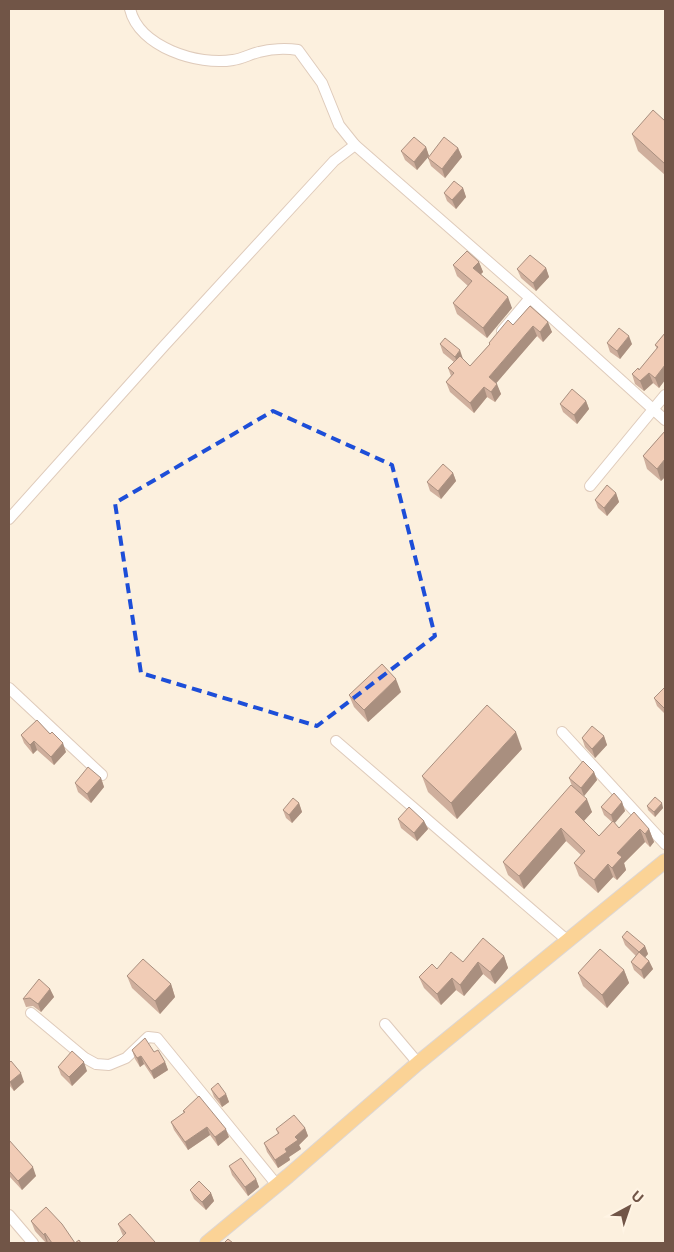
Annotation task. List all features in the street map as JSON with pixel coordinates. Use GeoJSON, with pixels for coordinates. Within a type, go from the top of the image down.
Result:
{"type":"FeatureCollection","features":[{"type":"Feature","properties":{"kind":"main road"},"geometry":{"type":"LineString","coordinates":[[207,1243],[418,1063],[665,861]]}},
{"type":"Feature","properties":{"kind":"street"},"geometry":{"type":"LineString","coordinates":[[130,9],[132,19],[140,29],[168,50],[217,61],[232,60],[261,51],[294,50],[302,54],[322,82],[339,125],[355,145],[530,298],[665,420]]}},
{"type":"Feature","properties":{"kind":"street"},"geometry":{"type":"LineString","coordinates":[[9,519],[327,168],[338,157],[355,145]]}},
{"type":"Feature","properties":{"kind":"street"},"geometry":{"type":"LineString","coordinates":[[498,336],[530,298]]}},
{"type":"Feature","properties":{"kind":"street"},"geometry":{"type":"LineString","coordinates":[[590,486],[665,396]]}},
{"type":"Feature","properties":{"kind":"street"},"geometry":{"type":"LineString","coordinates":[[9,688],[102,775]]}},
{"type":"Feature","properties":{"kind":"street"},"geometry":{"type":"LineString","coordinates":[[562,732],[665,844]]}},
{"type":"Feature","properties":{"kind":"street"},"geometry":{"type":"LineString","coordinates":[[336,740],[568,941]]}},
{"type":"Feature","properties":{"kind":"street"},"geometry":{"type":"LineString","coordinates":[[31,1013],[85,1058],[96,1064],[109,1065],[118,1062],[126,1058],[148,1037],[157,1038],[277,1185]]}},
{"type":"Feature","properties":{"kind":"street"},"geometry":{"type":"LineString","coordinates":[[385,1024],[418,1063]]}},
{"type":"Feature","properties":{"kind":"street"},"geometry":{"type":"LineString","coordinates":[[9,1215],[33,1243]]}},
{"type":"Feature","properties":{"kind":"highlighted area"},"geometry":{"type":"Polygon","coordinates":[[[273,411],[392,465],[435,636],[317,726],[141,673],[115,503],[273,411]]]}},
{"type":"Feature","properties":{"kind":"building"},"geometry":{"type":"Polygon","coordinates":[[[653,110],[665,121],[665,164],[632,134],[653,110]]]}},
{"type":"Feature","properties":{"kind":"building"},"geometry":{"type":"Polygon","coordinates":[[[414,137],[426,147],[414,162],[401,151],[414,137]]]}},
{"type":"Feature","properties":{"kind":"building"},"geometry":{"type":"Polygon","coordinates":[[[444,137],[458,148],[442,169],[428,158],[444,137]]]}},
{"type":"Feature","properties":{"kind":"building"},"geometry":{"type":"Polygon","coordinates":[[[454,181],[463,188],[452,200],[444,193],[454,181]]]}},
{"type":"Feature","properties":{"kind":"building"},"geometry":{"type":"Polygon","coordinates":[[[467,251],[479,262],[473,268],[508,297],[483,328],[453,303],[472,281],[453,265],[467,251]]]}},
{"type":"Feature","properties":{"kind":"building"},"geometry":{"type":"Polygon","coordinates":[[[530,255],[546,268],[533,283],[517,269],[530,255]]]}},
{"type":"Feature","properties":{"kind":"building"},"geometry":{"type":"Polygon","coordinates":[[[530,306],[548,322],[540,332],[533,326],[489,377],[497,384],[491,392],[484,387],[470,403],[446,382],[454,373],[448,368],[460,356],[470,366],[508,320],[513,325],[530,306]]]}},
{"type":"Feature","properties":{"kind":"building"},"geometry":{"type":"Polygon","coordinates":[[[619,328],[629,336],[617,351],[607,343],[619,328]]]}},
{"type":"Feature","properties":{"kind":"building"},"geometry":{"type":"Polygon","coordinates":[[[665,333],[665,365],[655,378],[649,373],[640,381],[632,374],[638,368],[639,370],[658,347],[655,345],[665,333]]]}},
{"type":"Feature","properties":{"kind":"building"},"geometry":{"type":"Polygon","coordinates":[[[445,338],[460,350],[455,357],[440,344],[445,338]]]}},
{"type":"Feature","properties":{"kind":"building"},"geometry":{"type":"Polygon","coordinates":[[[572,389],[586,401],[574,415],[560,404],[572,389]]]}},
{"type":"Feature","properties":{"kind":"building"},"geometry":{"type":"Polygon","coordinates":[[[665,431],[665,459],[657,469],[643,456],[665,431]]]}},
{"type":"Feature","properties":{"kind":"building"},"geometry":{"type":"Polygon","coordinates":[[[443,464],[453,473],[438,491],[427,482],[443,464]]]}},
{"type":"Feature","properties":{"kind":"building"},"geometry":{"type":"Polygon","coordinates":[[[607,485],[616,493],[604,508],[595,500],[607,485]]]}},
{"type":"Feature","properties":{"kind":"building"},"geometry":{"type":"Polygon","coordinates":[[[382,664],[396,679],[364,710],[349,695],[382,664]]]}},
{"type":"Feature","properties":{"kind":"building"},"geometry":{"type":"Polygon","coordinates":[[[665,687],[665,709],[654,698],[665,687]]]}},
{"type":"Feature","properties":{"kind":"building"},"geometry":{"type":"Polygon","coordinates":[[[487,705],[516,732],[451,803],[422,776],[487,705]]]}},
{"type":"Feature","properties":{"kind":"building"},"geometry":{"type":"Polygon","coordinates":[[[37,720],[50,734],[52,732],[63,743],[51,757],[34,741],[30,745],[21,735],[37,720]]]}},
{"type":"Feature","properties":{"kind":"building"},"geometry":{"type":"Polygon","coordinates":[[[592,726],[604,736],[592,749],[582,738],[592,726]]]}},
{"type":"Feature","properties":{"kind":"building"},"geometry":{"type":"Polygon","coordinates":[[[583,761],[594,772],[581,788],[569,778],[583,761]]]}},
{"type":"Feature","properties":{"kind":"building"},"geometry":{"type":"Polygon","coordinates":[[[88,767],[101,778],[87,794],[75,783],[88,767]]]}},
{"type":"Feature","properties":{"kind":"building"},"geometry":{"type":"Polygon","coordinates":[[[571,785],[587,799],[575,812],[599,836],[613,821],[619,828],[634,812],[649,829],[645,834],[640,829],[617,853],[622,857],[612,868],[608,864],[594,880],[574,863],[585,851],[561,828],[519,876],[503,862],[571,785]]]}},
{"type":"Feature","properties":{"kind":"building"},"geometry":{"type":"Polygon","coordinates":[[[614,793],[622,802],[611,815],[601,807],[614,793]]]}},
{"type":"Feature","properties":{"kind":"building"},"geometry":{"type":"Polygon","coordinates":[[[655,797],[662,803],[654,812],[647,806],[655,797]]]}},
{"type":"Feature","properties":{"kind":"building"},"geometry":{"type":"Polygon","coordinates":[[[293,798],[299,803],[289,815],[283,810],[293,798]]]}},
{"type":"Feature","properties":{"kind":"building"},"geometry":{"type":"Polygon","coordinates":[[[409,807],[424,821],[414,833],[398,819],[409,807]]]}},
{"type":"Feature","properties":{"kind":"building"},"geometry":{"type":"Polygon","coordinates":[[[627,931],[645,946],[639,952],[622,937],[627,931]]]}},
{"type":"Feature","properties":{"kind":"building"},"geometry":{"type":"Polygon","coordinates":[[[483,938],[504,956],[490,972],[478,962],[460,985],[452,978],[437,994],[419,977],[432,964],[437,969],[451,952],[463,962],[483,938]]]}},
{"type":"Feature","properties":{"kind":"building"},"geometry":{"type":"Polygon","coordinates":[[[600,949],[624,970],[602,995],[578,973],[600,949]]]}},
{"type":"Feature","properties":{"kind":"building"},"geometry":{"type":"Polygon","coordinates":[[[639,952],[649,961],[641,970],[631,962],[639,952]]]}},
{"type":"Feature","properties":{"kind":"building"},"geometry":{"type":"Polygon","coordinates":[[[143,959],[171,984],[155,1001],[127,976],[143,959]]]}},
{"type":"Feature","properties":{"kind":"building"},"geometry":{"type":"Polygon","coordinates":[[[39,979],[50,989],[38,1004],[30,998],[23,999],[39,979]]]}},
{"type":"Feature","properties":{"kind":"building"},"geometry":{"type":"Polygon","coordinates":[[[145,1038],[154,1052],[158,1050],[165,1062],[151,1071],[141,1056],[137,1058],[132,1050],[145,1038]]]}},
{"type":"Feature","properties":{"kind":"building"},"geometry":{"type":"Polygon","coordinates":[[[72,1051],[84,1062],[69,1077],[58,1067],[72,1051]]]}},
{"type":"Feature","properties":{"kind":"building"},"geometry":{"type":"Polygon","coordinates":[[[11,1061],[21,1073],[10,1082],[9,1063],[11,1061]]]}},
{"type":"Feature","properties":{"kind":"building"},"geometry":{"type":"Polygon","coordinates":[[[218,1083],[226,1094],[219,1099],[211,1089],[218,1083]]]}},
{"type":"Feature","properties":{"kind":"building"},"geometry":{"type":"Polygon","coordinates":[[[199,1096],[226,1129],[215,1137],[207,1127],[185,1142],[171,1122],[185,1112],[183,1111],[199,1096]]]}},
{"type":"Feature","properties":{"kind":"building"},"geometry":{"type":"Polygon","coordinates":[[[294,1115],[305,1128],[295,1137],[298,1140],[285,1149],[287,1152],[275,1160],[264,1143],[279,1133],[276,1129],[294,1115]]]}},
{"type":"Feature","properties":{"kind":"building"},"geometry":{"type":"Polygon","coordinates":[[[9,1140],[33,1167],[18,1181],[9,1171],[9,1140]]]}},
{"type":"Feature","properties":{"kind":"building"},"geometry":{"type":"Polygon","coordinates":[[[241,1158],[256,1179],[245,1187],[229,1166],[241,1158]]]}},
{"type":"Feature","properties":{"kind":"building"},"geometry":{"type":"Polygon","coordinates":[[[199,1181],[211,1193],[202,1202],[190,1190],[199,1181]]]}},
{"type":"Feature","properties":{"kind":"building"},"geometry":{"type":"Polygon","coordinates":[[[46,1207],[62,1224],[75,1243],[52,1243],[45,1233],[44,1235],[31,1221],[46,1207]]]}},
{"type":"Feature","properties":{"kind":"building"},"geometry":{"type":"Polygon","coordinates":[[[130,1214],[155,1242],[116,1243],[126,1233],[118,1224],[130,1214]]]}},
{"type":"Feature","properties":{"kind":"building"},"geometry":{"type":"Polygon","coordinates":[[[228,1239],[233,1243],[224,1243],[228,1239]]]}}]}
